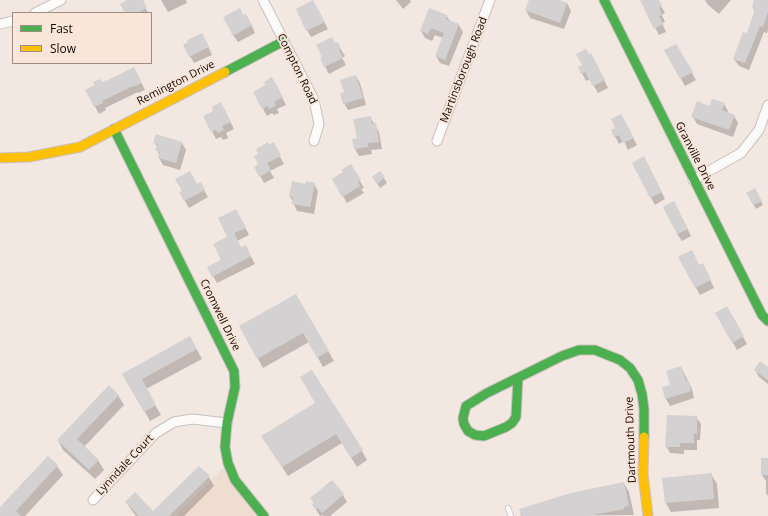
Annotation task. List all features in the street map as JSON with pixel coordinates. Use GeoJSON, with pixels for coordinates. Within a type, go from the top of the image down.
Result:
{"type":"FeatureCollection","features":[{"type":"Feature","properties":{"kind":"street"},"geometry":{"type":"LineString","coordinates":[[37,12],[61,0]]}},
{"type":"Feature","properties":{"kind":"street","name":"Compton Road"},"geometry":{"type":"LineString","coordinates":[[263,0],[314,100],[319,124],[314,141]]}},
{"type":"Feature","properties":{"kind":"street","name":"Martinsborough Road"},"geometry":{"type":"LineString","coordinates":[[437,141],[490,0]]}},
{"type":"Feature","properties":{"kind":"street","name":"Granville Drive"},"geometry":{"type":"LineString","coordinates":[[604,0],[762,315],[768,321]]}},
{"type":"Feature","properties":{"kind":"street"},"geometry":{"type":"LineString","coordinates":[[0,24],[12,21]]}},
{"type":"Feature","properties":{"kind":"street","name":"Remington Drive"},"geometry":{"type":"LineString","coordinates":[[0,158],[29,157],[80,147],[284,41]]}},
{"type":"Feature","properties":{"kind":"street"},"geometry":{"type":"LineString","coordinates":[[694,180],[741,153],[759,130],[768,105]]}},
{"type":"Feature","properties":{"kind":"street","name":"Cromwell Drive"},"geometry":{"type":"LineString","coordinates":[[114,129],[234,371],[235,387],[227,423],[225,447],[228,463],[235,480],[264,516]]}},
{"type":"Feature","properties":{"kind":"street","name":"Dartmouth Drive"},"geometry":{"type":"LineString","coordinates":[[518,378],[516,417],[512,423],[484,436],[474,435],[468,430],[464,424],[463,418],[466,406],[518,378],[562,356],[579,350],[595,350],[620,360],[630,368],[638,380],[644,410],[643,474],[648,516]]}},
{"type":"Feature","properties":{"kind":"street","name":"Lynndale Court"},"geometry":{"type":"LineString","coordinates":[[93,500],[156,433],[174,422],[192,418],[227,423]]}},
{"type":"Feature","properties":{"kind":"lane"},"geometry":{"type":"LineString","coordinates":[[508,508],[511,516]]}},
{"type":"Feature","properties":{"kind":"shaded area"},"geometry":{"type":"Polygon","coordinates":[[[228,463],[264,516],[176,516],[228,463]]]}},
{"type":"Feature","properties":{"kind":"building"},"geometry":{"type":"Polygon","coordinates":[[[127,0],[143,0],[147,8],[139,12],[124,12],[120,4],[127,0]]]}},
{"type":"Feature","properties":{"kind":"building"},"geometry":{"type":"Polygon","coordinates":[[[313,0],[325,22],[306,31],[296,9],[313,0]]]}},
{"type":"Feature","properties":{"kind":"building"},"geometry":{"type":"Polygon","coordinates":[[[529,0],[560,0],[567,3],[560,23],[525,10],[529,0]]]}},
{"type":"Feature","properties":{"kind":"building"},"geometry":{"type":"Polygon","coordinates":[[[640,0],[659,0],[662,6],[659,7],[662,15],[659,16],[663,24],[654,29],[640,0]]]}},
{"type":"Feature","properties":{"kind":"building"},"geometry":{"type":"Polygon","coordinates":[[[754,0],[768,0],[768,12],[763,27],[760,26],[745,63],[733,59],[743,32],[747,33],[755,9],[752,7],[754,0]]]}},
{"type":"Feature","properties":{"kind":"building"},"geometry":{"type":"Polygon","coordinates":[[[240,8],[243,15],[246,14],[252,25],[233,36],[223,17],[240,8]]]}},
{"type":"Feature","properties":{"kind":"building"},"geometry":{"type":"Polygon","coordinates":[[[429,8],[447,15],[446,19],[459,24],[445,60],[435,56],[444,33],[431,28],[428,34],[420,31],[429,8]]]}},
{"type":"Feature","properties":{"kind":"building"},"geometry":{"type":"Polygon","coordinates":[[[202,33],[209,47],[189,57],[183,45],[188,42],[187,40],[202,33]]]}},
{"type":"Feature","properties":{"kind":"building"},"geometry":{"type":"Polygon","coordinates":[[[332,37],[335,43],[338,42],[341,49],[339,50],[343,58],[324,67],[320,58],[322,57],[316,45],[332,37]]]}},
{"type":"Feature","properties":{"kind":"building"},"geometry":{"type":"Polygon","coordinates":[[[676,44],[693,72],[680,79],[664,50],[676,44]]]}},
{"type":"Feature","properties":{"kind":"building"},"geometry":{"type":"Polygon","coordinates":[[[586,49],[589,54],[591,53],[605,80],[593,86],[585,72],[581,74],[578,67],[582,65],[576,54],[586,49]]]}},
{"type":"Feature","properties":{"kind":"building"},"geometry":{"type":"Polygon","coordinates":[[[134,67],[142,83],[102,101],[103,103],[94,107],[85,90],[95,85],[93,82],[100,79],[102,82],[106,81],[134,67]]]}},
{"type":"Feature","properties":{"kind":"building"},"geometry":{"type":"Polygon","coordinates":[[[356,75],[363,98],[343,104],[340,94],[344,92],[340,80],[356,75]]]}},
{"type":"Feature","properties":{"kind":"building"},"geometry":{"type":"Polygon","coordinates":[[[272,77],[283,97],[274,102],[276,105],[269,109],[268,106],[262,109],[253,92],[265,85],[264,82],[272,77]]]}},
{"type":"Feature","properties":{"kind":"building"},"geometry":{"type":"Polygon","coordinates":[[[712,99],[725,103],[722,110],[735,115],[729,130],[691,117],[697,101],[709,106],[712,99]]]}},
{"type":"Feature","properties":{"kind":"building"},"geometry":{"type":"Polygon","coordinates":[[[221,102],[231,122],[222,126],[224,130],[218,133],[216,130],[211,132],[203,116],[213,111],[212,107],[221,102]]]}},
{"type":"Feature","properties":{"kind":"building"},"geometry":{"type":"Polygon","coordinates":[[[621,114],[634,138],[623,143],[619,135],[614,137],[611,130],[615,128],[611,119],[621,114]]]}},
{"type":"Feature","properties":{"kind":"building"},"geometry":{"type":"Polygon","coordinates":[[[371,116],[372,124],[376,123],[379,142],[368,143],[368,147],[354,149],[352,139],[357,138],[353,119],[371,116]]]}},
{"type":"Feature","properties":{"kind":"building"},"geometry":{"type":"Polygon","coordinates":[[[156,134],[182,142],[176,163],[158,158],[160,152],[155,150],[158,144],[153,143],[156,134]]]}},
{"type":"Feature","properties":{"kind":"building"},"geometry":{"type":"Polygon","coordinates":[[[268,142],[269,145],[274,142],[281,156],[267,163],[271,170],[259,177],[254,167],[258,164],[254,156],[258,154],[256,149],[268,142]]]}},
{"type":"Feature","properties":{"kind":"building"},"geometry":{"type":"Polygon","coordinates":[[[644,156],[662,192],[650,198],[632,163],[644,156]]]}},
{"type":"Feature","properties":{"kind":"building"},"geometry":{"type":"Polygon","coordinates":[[[351,164],[361,180],[358,182],[360,186],[342,197],[332,179],[343,172],[341,170],[351,164]]]}},
{"type":"Feature","properties":{"kind":"building"},"geometry":{"type":"Polygon","coordinates":[[[190,171],[197,184],[201,182],[205,190],[184,201],[179,192],[182,191],[175,179],[190,171]]]}},
{"type":"Feature","properties":{"kind":"building"},"geometry":{"type":"Polygon","coordinates":[[[380,171],[385,177],[377,184],[372,177],[380,171]]]}},
{"type":"Feature","properties":{"kind":"building"},"geometry":{"type":"Polygon","coordinates":[[[292,181],[305,184],[306,181],[315,183],[310,207],[292,204],[293,197],[289,197],[292,181]]]}},
{"type":"Feature","properties":{"kind":"building"},"geometry":{"type":"Polygon","coordinates":[[[755,188],[762,201],[753,205],[746,193],[755,188]]]}},
{"type":"Feature","properties":{"kind":"building"},"geometry":{"type":"Polygon","coordinates":[[[674,201],[688,229],[677,234],[663,207],[674,201]]]}},
{"type":"Feature","properties":{"kind":"building"},"geometry":{"type":"Polygon","coordinates":[[[236,209],[246,228],[234,233],[241,247],[246,245],[251,256],[212,277],[207,267],[221,260],[213,244],[227,237],[218,218],[236,209]]]}},
{"type":"Feature","properties":{"kind":"building"},"geometry":{"type":"Polygon","coordinates":[[[692,250],[699,265],[703,263],[711,280],[695,288],[678,257],[692,250]]]}},
{"type":"Feature","properties":{"kind":"building"},"geometry":{"type":"Polygon","coordinates":[[[296,294],[329,351],[317,358],[303,333],[257,359],[239,326],[296,294]]]}},
{"type":"Feature","properties":{"kind":"building"},"geometry":{"type":"Polygon","coordinates":[[[727,306],[744,336],[732,343],[715,313],[727,306]]]}},
{"type":"Feature","properties":{"kind":"building"},"geometry":{"type":"Polygon","coordinates":[[[190,336],[197,349],[142,379],[156,405],[144,412],[122,374],[190,336]]]}},
{"type":"Feature","properties":{"kind":"building"},"geometry":{"type":"Polygon","coordinates":[[[760,361],[768,367],[768,380],[754,370],[760,361]]]}},
{"type":"Feature","properties":{"kind":"building"},"geometry":{"type":"Polygon","coordinates":[[[681,366],[691,391],[665,399],[662,387],[670,385],[666,371],[681,366]]]}},
{"type":"Feature","properties":{"kind":"building"},"geometry":{"type":"Polygon","coordinates":[[[312,370],[363,450],[351,458],[336,434],[282,467],[261,436],[315,403],[300,377],[312,370]]]}},
{"type":"Feature","properties":{"kind":"building"},"geometry":{"type":"Polygon","coordinates":[[[109,385],[119,395],[77,439],[99,460],[89,470],[57,440],[109,385]]]}},
{"type":"Feature","properties":{"kind":"building"},"geometry":{"type":"Polygon","coordinates":[[[667,415],[697,416],[697,434],[694,433],[694,443],[680,443],[680,447],[665,447],[667,415]]]}},
{"type":"Feature","properties":{"kind":"building"},"geometry":{"type":"Polygon","coordinates":[[[48,456],[58,465],[16,511],[21,516],[0,516],[0,507],[48,456]]]}},
{"type":"Feature","properties":{"kind":"building"},"geometry":{"type":"Polygon","coordinates":[[[761,458],[768,458],[768,475],[761,475],[761,458]]]}},
{"type":"Feature","properties":{"kind":"building"},"geometry":{"type":"Polygon","coordinates":[[[199,466],[210,476],[169,516],[139,516],[125,502],[135,492],[153,511],[199,466]]]}},
{"type":"Feature","properties":{"kind":"building"},"geometry":{"type":"Polygon","coordinates":[[[712,473],[714,499],[665,503],[662,478],[712,473]]]}},
{"type":"Feature","properties":{"kind":"building"},"geometry":{"type":"Polygon","coordinates":[[[332,480],[344,494],[322,513],[318,508],[316,510],[312,505],[314,503],[310,498],[332,480]]]}},
{"type":"Feature","properties":{"kind":"building"},"geometry":{"type":"Polygon","coordinates":[[[624,482],[629,506],[624,507],[624,509],[587,516],[521,516],[519,509],[571,493],[624,482]]]}},
{"type":"Feature","properties":{"kind":"traffic: fast"},"geometry":{"type":"LineString","coordinates":[[604,0],[762,315],[768,321]]}},
{"type":"Feature","properties":{"kind":"traffic: fast"},"geometry":{"type":"LineString","coordinates":[[225,72],[284,41]]}},
{"type":"Feature","properties":{"kind":"traffic: fast"},"geometry":{"type":"LineString","coordinates":[[114,129],[234,371],[235,387],[227,423],[225,447],[228,463],[235,480],[264,516]]}},
{"type":"Feature","properties":{"kind":"traffic: fast"},"geometry":{"type":"LineString","coordinates":[[518,378],[516,417],[512,423],[484,436],[475,435],[468,431],[464,424],[463,418],[466,406],[487,393],[562,356],[579,350],[595,350],[620,360],[630,368],[638,380],[644,409],[644,437]]}},
{"type":"Feature","properties":{"kind":"traffic: slow"},"geometry":{"type":"LineString","coordinates":[[0,158],[29,157],[80,147],[225,72]]}},
{"type":"Feature","properties":{"kind":"traffic: slow"},"geometry":{"type":"LineString","coordinates":[[644,437],[643,474],[648,516]]}}]}
